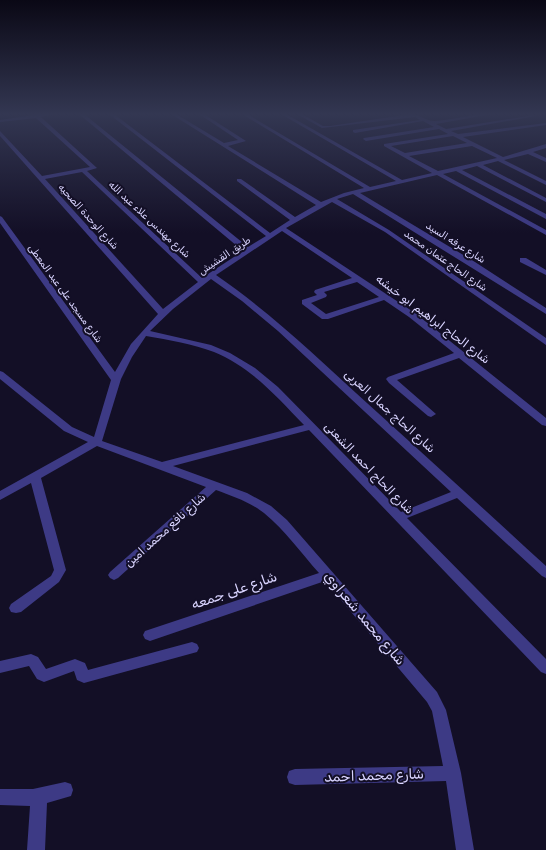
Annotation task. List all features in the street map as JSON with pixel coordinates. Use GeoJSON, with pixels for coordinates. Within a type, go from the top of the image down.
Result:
{"type":"FeatureCollection","features":[{"type":"Feature","properties":{"kind":"street","name":"شارع الوحدة الصحيه"},"geometry":{"type":"LineString","coordinates":[[19,154],[162,313]]}},
{"type":"Feature","properties":{"kind":"street"},"geometry":{"type":"LineString","coordinates":[[41,178],[94,168],[78,154]]}},
{"type":"Feature","properties":{"kind":"street"},"geometry":{"type":"LineString","coordinates":[[129,154],[247,250]]}},
{"type":"Feature","properties":{"kind":"street"},"geometry":{"type":"LineString","coordinates":[[163,154],[270,236]]}},
{"type":"Feature","properties":{"kind":"street"},"geometry":{"type":"LineString","coordinates":[[237,154],[321,206]]}},
{"type":"Feature","properties":{"kind":"street"},"geometry":{"type":"LineString","coordinates":[[310,154],[368,188]]}},
{"type":"Feature","properties":{"kind":"street"},"geometry":{"type":"LineString","coordinates":[[352,154],[400,181]]}},
{"type":"Feature","properties":{"kind":"street"},"geometry":{"type":"LineString","coordinates":[[402,155],[411,154]]}},
{"type":"Feature","properties":{"kind":"street"},"geometry":{"type":"LineString","coordinates":[[491,154],[546,183]]}},
{"type":"Feature","properties":{"kind":"street","name":"طريق القشيش"},"geometry":{"type":"LineString","coordinates":[[96,442],[99,438],[115,378],[134,345],[162,313],[181,296],[212,276],[247,250],[281,228],[332,199],[368,188],[456,170],[522,154]]}},
{"type":"Feature","properties":{"kind":"street"},"geometry":{"type":"LineString","coordinates":[[533,154],[546,160]]}},
{"type":"Feature","properties":{"kind":"street"},"geometry":{"type":"LineString","coordinates":[[402,155],[438,173],[546,233]]}},
{"type":"Feature","properties":{"kind":"street"},"geometry":{"type":"LineString","coordinates":[[479,164],[546,200]]}},
{"type":"Feature","properties":{"kind":"street"},"geometry":{"type":"LineString","coordinates":[[456,170],[546,217]]}},
{"type":"Feature","properties":{"kind":"street","name":"شارع مهندس علاء عبد الله"},"geometry":{"type":"LineString","coordinates":[[84,171],[202,282]]}},
{"type":"Feature","properties":{"kind":"street"},"geometry":{"type":"LineString","coordinates":[[239,180],[295,220]]}},
{"type":"Feature","properties":{"kind":"street","name":"شارع عرفه السيد"},"geometry":{"type":"LineString","coordinates":[[354,192],[472,264],[546,312]]}},
{"type":"Feature","properties":{"kind":"street","name":"شارع الحاج عتمان محمد"},"geometry":{"type":"LineString","coordinates":[[332,199],[386,231],[546,342]]}},
{"type":"Feature","properties":{"kind":"street","name":"شارع مسجد على عبد المعطى"},"geometry":{"type":"LineString","coordinates":[[0,218],[115,378]]}},
{"type":"Feature","properties":{"kind":"street","name":"شارع الحاج ابراهيم ابو خيشه"},"geometry":{"type":"LineString","coordinates":[[281,228],[386,297],[462,354],[546,423]]}},
{"type":"Feature","properties":{"kind":"street"},"geometry":{"type":"LineString","coordinates":[[523,260],[546,273]]}},
{"type":"Feature","properties":{"kind":"street","name":"شارع الحاج جمال العربى"},"geometry":{"type":"LineString","coordinates":[[212,276],[245,299],[281,329],[460,492],[546,573]]}},
{"type":"Feature","properties":{"kind":"street"},"geometry":{"type":"LineString","coordinates":[[357,279],[318,292],[323,295],[305,302],[325,317],[386,297]]}},
{"type":"Feature","properties":{"kind":"street","name":"شارع الحاج احمد الشعنى"},"geometry":{"type":"LineString","coordinates":[[145,333],[209,347],[234,358],[256,372],[275,389],[546,668]]}},
{"type":"Feature","properties":{"kind":"street"},"geometry":{"type":"LineString","coordinates":[[431,414],[392,381],[391,378],[462,354]]}},
{"type":"Feature","properties":{"kind":"street","name":"شارع محمد شعراوي"},"geometry":{"type":"LineString","coordinates":[[0,374],[68,428],[96,442],[243,496],[267,510],[283,523],[432,697],[439,710],[453,772],[465,850]]}},
{"type":"Feature","properties":{"kind":"street"},"geometry":{"type":"LineString","coordinates":[[162,466],[310,426]]}},
{"type":"Feature","properties":{"kind":"street"},"geometry":{"type":"LineString","coordinates":[[1,494],[96,442]]}},
{"type":"Feature","properties":{"kind":"street"},"geometry":{"type":"LineString","coordinates":[[16,608],[55,579],[60,570],[35,476]]}},
{"type":"Feature","properties":{"kind":"street","name":"شارع نافع محمد امين"},"geometry":{"type":"LineString","coordinates":[[114,575],[215,485]]}},
{"type":"Feature","properties":{"kind":"street"},"geometry":{"type":"LineString","coordinates":[[399,516],[460,492]]}},
{"type":"Feature","properties":{"kind":"street","name":"شارع على جمعه"},"geometry":{"type":"LineString","coordinates":[[150,635],[328,575]]}},
{"type":"Feature","properties":{"kind":"street"},"geometry":{"type":"LineString","coordinates":[[0,668],[31,660],[34,661],[41,674],[44,676],[75,666],[80,667],[82,676],[84,677],[192,648]]}},
{"type":"Feature","properties":{"kind":"street","name":"شارع محمد احمد"},"geometry":{"type":"LineString","coordinates":[[295,777],[453,772]]}},
{"type":"Feature","properties":{"kind":"street"},"geometry":{"type":"LineString","coordinates":[[0,797],[24,799],[38,798],[65,790]]}},
{"type":"Feature","properties":{"kind":"street"},"geometry":{"type":"LineString","coordinates":[[36,850],[38,798]]}}]}
